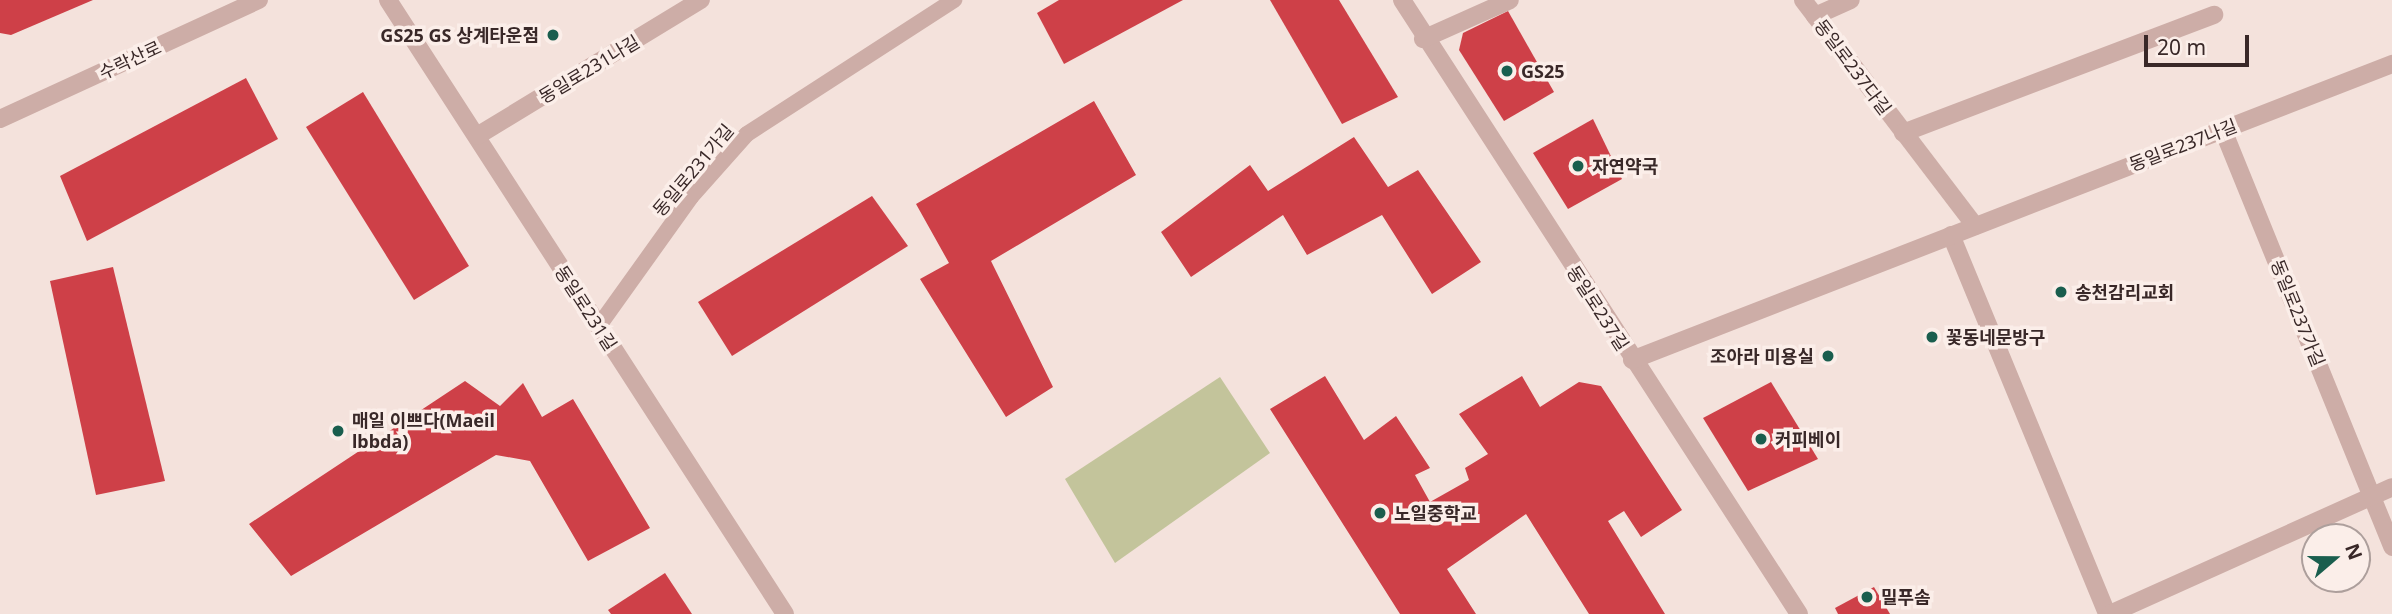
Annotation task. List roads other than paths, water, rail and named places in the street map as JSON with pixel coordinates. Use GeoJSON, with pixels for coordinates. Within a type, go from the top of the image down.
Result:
{"type":"FeatureCollection","features":[{"type":"Feature","properties":{"kind":"street","name":"수락산로"},"geometry":{"type":"LineString","coordinates":[[0,119],[259,0]]}},
{"type":"Feature","properties":{"kind":"street","name":"동일로231길"},"geometry":{"type":"LineString","coordinates":[[388,0],[785,614]]}},
{"type":"Feature","properties":{"kind":"street","name":"동일로231나길"},"geometry":{"type":"LineString","coordinates":[[477,136],[701,0]]}},
{"type":"Feature","properties":{"kind":"street","name":"동일로237길"},"geometry":{"type":"LineString","coordinates":[[1402,0],[1423,39],[1799,614]]}},
{"type":"Feature","properties":{"kind":"street"},"geometry":{"type":"LineString","coordinates":[[1423,39],[1510,0]]}},
{"type":"Feature","properties":{"kind":"street","name":"동일로237다길"},"geometry":{"type":"LineString","coordinates":[[1802,0],[1903,133]]}},
{"type":"Feature","properties":{"kind":"street"},"geometry":{"type":"LineString","coordinates":[[1815,16],[1851,0]]}},
{"type":"Feature","properties":{"kind":"street"},"geometry":{"type":"LineString","coordinates":[[1975,226],[1903,133],[2214,15]]}},
{"type":"Feature","properties":{"kind":"street","name":"동일로237나길"},"geometry":{"type":"LineString","coordinates":[[1632,360],[2392,64]]}},
{"type":"Feature","properties":{"kind":"street","name":"동일로237가길"},"geometry":{"type":"LineString","coordinates":[[2223,130],[2392,547]]}},
{"type":"Feature","properties":{"kind":"street"},"geometry":{"type":"LineString","coordinates":[[1951,236],[2108,614],[2392,487]]}},
{"type":"Feature","properties":{"kind":"lane","name":"동일로231가길"},"geometry":{"type":"LineString","coordinates":[[598,327],[691,197],[747,134],[954,0]]}},
{"type":"Feature","properties":{"kind":"place","name":"GS25 GS 상계타운점"},"geometry":{"type":"Point","coordinates":[553,35]}},
{"type":"Feature","properties":{"kind":"place","name":"GS25"},"geometry":{"type":"Point","coordinates":[1507,71]}},
{"type":"Feature","properties":{"kind":"place","name":"자연약국"},"geometry":{"type":"Point","coordinates":[1578,166]}},
{"type":"Feature","properties":{"kind":"place","name":"송천감리교회"},"geometry":{"type":"Point","coordinates":[2061,292]}},
{"type":"Feature","properties":{"kind":"place","name":"꽃동네문방구"},"geometry":{"type":"Point","coordinates":[1932,337]}},
{"type":"Feature","properties":{"kind":"place","name":"조아라 미용실"},"geometry":{"type":"Point","coordinates":[1828,356]}},
{"type":"Feature","properties":{"kind":"place","name":"매일 이쁘다(Maeil lbbda)"},"geometry":{"type":"Point","coordinates":[338,431]}},
{"type":"Feature","properties":{"kind":"place","name":"커피베이"},"geometry":{"type":"Point","coordinates":[1761,439]}},
{"type":"Feature","properties":{"kind":"place","name":"노일중학교"},"geometry":{"type":"Point","coordinates":[1380,513]}},
{"type":"Feature","properties":{"kind":"place","name":"밀푸솜"},"geometry":{"type":"Point","coordinates":[1867,597]}}]}
